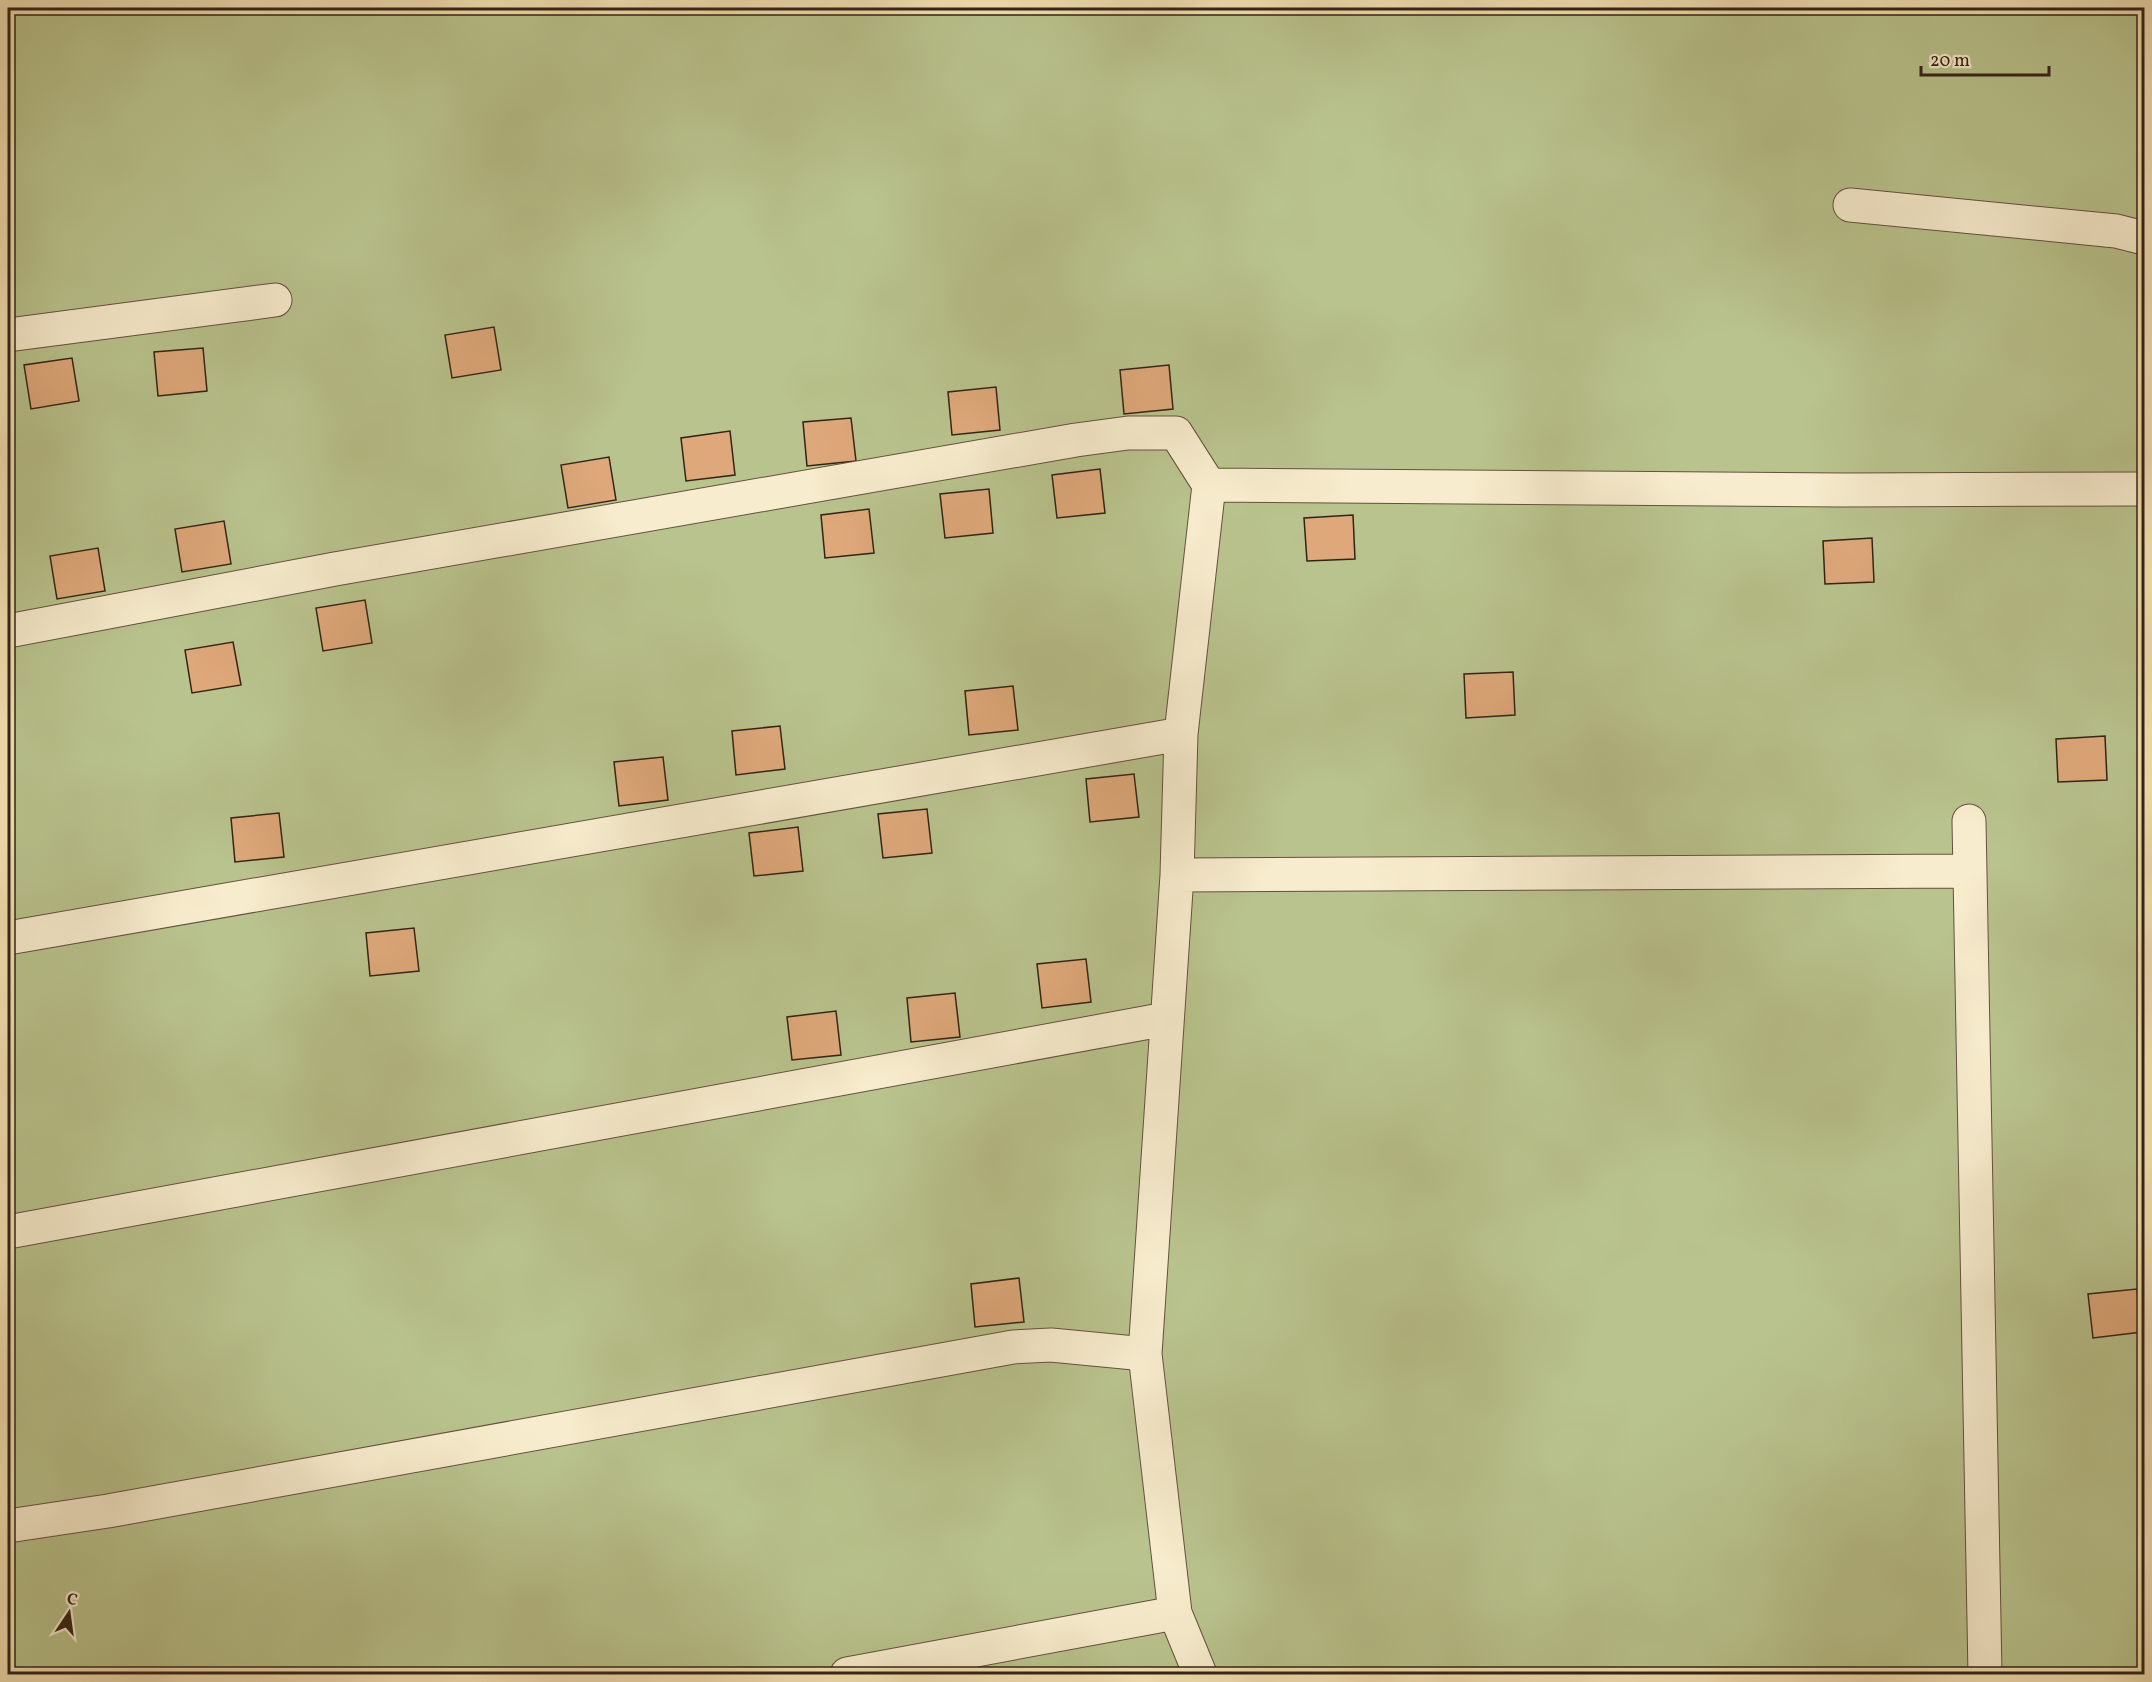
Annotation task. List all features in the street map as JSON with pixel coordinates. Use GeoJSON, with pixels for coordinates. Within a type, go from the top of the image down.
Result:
{"type":"FeatureCollection","features":[{"type":"Feature","properties":{"kind":"street"},"geometry":{"type":"LineString","coordinates":[[1850,205],[2116,231],[2145,238]]}},
{"type":"Feature","properties":{"kind":"street"},"geometry":{"type":"LineString","coordinates":[[8,334],[275,300]]}},
{"type":"Feature","properties":{"kind":"street"},"geometry":{"type":"LineString","coordinates":[[8,631],[346,567],[1097,437],[1176,433],[1209,485],[1181,734],[1177,875],[1145,1354],[1175,1614],[1200,1674]]}},
{"type":"Feature","properties":{"kind":"street"},"geometry":{"type":"LineString","coordinates":[[1209,485],[1843,490],[2145,489]]}},
{"type":"Feature","properties":{"kind":"street"},"geometry":{"type":"LineString","coordinates":[[8,938],[1181,734]]}},
{"type":"Feature","properties":{"kind":"street"},"geometry":{"type":"LineString","coordinates":[[1969,821],[1985,1674]]}},
{"type":"Feature","properties":{"kind":"street"},"geometry":{"type":"LineString","coordinates":[[1177,875],[1969,871]]}},
{"type":"Feature","properties":{"kind":"street"},"geometry":{"type":"LineString","coordinates":[[8,1232],[1166,1019]]}},
{"type":"Feature","properties":{"kind":"street"},"geometry":{"type":"LineString","coordinates":[[8,1526],[108,1511],[1013,1347],[1050,1345],[1145,1354]]}},
{"type":"Feature","properties":{"kind":"street"},"geometry":{"type":"LineString","coordinates":[[847,1674],[1175,1614]]}},
{"type":"Feature","properties":{"kind":"green space"},"geometry":{"type":"Polygon","coordinates":[[[8,8],[2144,8],[2144,1674],[8,1674],[8,8]]]}},
{"type":"Feature","properties":{"kind":"building"},"geometry":{"type":"Polygon","coordinates":[[[494,327],[501,370],[452,378],[445,335],[494,327]]]}},
{"type":"Feature","properties":{"kind":"building"},"geometry":{"type":"Polygon","coordinates":[[[203,348],[207,391],[158,396],[154,352],[203,348]]]}},
{"type":"Feature","properties":{"kind":"building"},"geometry":{"type":"Polygon","coordinates":[[[72,358],[79,401],[31,409],[24,365],[72,358]]]}},
{"type":"Feature","properties":{"kind":"building"},"geometry":{"type":"Polygon","coordinates":[[[1169,365],[1173,409],[1124,414],[1120,370],[1169,365]]]}},
{"type":"Feature","properties":{"kind":"building"},"geometry":{"type":"Polygon","coordinates":[[[996,387],[1000,430],[952,435],[948,392],[996,387]]]}},
{"type":"Feature","properties":{"kind":"building"},"geometry":{"type":"Polygon","coordinates":[[[851,418],[856,461],[807,466],[803,422],[851,418]]]}},
{"type":"Feature","properties":{"kind":"building"},"geometry":{"type":"Polygon","coordinates":[[[730,431],[735,475],[686,481],[681,438],[730,431]]]}},
{"type":"Feature","properties":{"kind":"building"},"geometry":{"type":"Polygon","coordinates":[[[609,457],[616,500],[568,508],[561,465],[609,457]]]}},
{"type":"Feature","properties":{"kind":"building"},"geometry":{"type":"Polygon","coordinates":[[[1100,469],[1105,513],[1057,518],[1052,475],[1100,469]]]}},
{"type":"Feature","properties":{"kind":"building"},"geometry":{"type":"Polygon","coordinates":[[[989,489],[993,533],[945,538],[940,494],[989,489]]]}},
{"type":"Feature","properties":{"kind":"building"},"geometry":{"type":"Polygon","coordinates":[[[869,509],[874,553],[825,558],[821,515],[869,509]]]}},
{"type":"Feature","properties":{"kind":"building"},"geometry":{"type":"Polygon","coordinates":[[[1353,515],[1355,559],[1307,561],[1304,518],[1353,515]]]}},
{"type":"Feature","properties":{"kind":"building"},"geometry":{"type":"Polygon","coordinates":[[[224,521],[231,564],[182,572],[175,529],[224,521]]]}},
{"type":"Feature","properties":{"kind":"building"},"geometry":{"type":"Polygon","coordinates":[[[1872,538],[1874,582],[1825,584],[1823,541],[1872,538]]]}},
{"type":"Feature","properties":{"kind":"building"},"geometry":{"type":"Polygon","coordinates":[[[98,548],[105,591],[57,599],[50,556],[98,548]]]}},
{"type":"Feature","properties":{"kind":"building"},"geometry":{"type":"Polygon","coordinates":[[[365,600],[372,643],[323,651],[316,608],[365,600]]]}},
{"type":"Feature","properties":{"kind":"building"},"geometry":{"type":"Polygon","coordinates":[[[233,642],[241,685],[192,693],[185,650],[233,642]]]}},
{"type":"Feature","properties":{"kind":"building"},"geometry":{"type":"Polygon","coordinates":[[[1513,672],[1515,715],[1466,718],[1464,674],[1513,672]]]}},
{"type":"Feature","properties":{"kind":"building"},"geometry":{"type":"Polygon","coordinates":[[[1013,686],[1018,730],[969,735],[965,691],[1013,686]]]}},
{"type":"Feature","properties":{"kind":"building"},"geometry":{"type":"Polygon","coordinates":[[[780,726],[785,769],[736,775],[732,731],[780,726]]]}},
{"type":"Feature","properties":{"kind":"building"},"geometry":{"type":"Polygon","coordinates":[[[2105,736],[2107,780],[2058,782],[2056,739],[2105,736]]]}},
{"type":"Feature","properties":{"kind":"building"},"geometry":{"type":"Polygon","coordinates":[[[663,757],[668,800],[619,806],[614,762],[663,757]]]}},
{"type":"Feature","properties":{"kind":"building"},"geometry":{"type":"Polygon","coordinates":[[[1134,774],[1139,817],[1090,822],[1086,779],[1134,774]]]}},
{"type":"Feature","properties":{"kind":"building"},"geometry":{"type":"Polygon","coordinates":[[[927,809],[932,853],[883,858],[878,814],[927,809]]]}},
{"type":"Feature","properties":{"kind":"building"},"geometry":{"type":"Polygon","coordinates":[[[279,813],[284,857],[235,862],[231,818],[279,813]]]}},
{"type":"Feature","properties":{"kind":"building"},"geometry":{"type":"Polygon","coordinates":[[[798,827],[803,871],[754,876],[749,833],[798,827]]]}},
{"type":"Feature","properties":{"kind":"building"},"geometry":{"type":"Polygon","coordinates":[[[414,928],[419,971],[370,976],[366,933],[414,928]]]}},
{"type":"Feature","properties":{"kind":"building"},"geometry":{"type":"Polygon","coordinates":[[[1086,959],[1091,1002],[1042,1008],[1037,964],[1086,959]]]}},
{"type":"Feature","properties":{"kind":"building"},"geometry":{"type":"Polygon","coordinates":[[[955,993],[960,1037],[911,1042],[907,998],[955,993]]]}},
{"type":"Feature","properties":{"kind":"building"},"geometry":{"type":"Polygon","coordinates":[[[836,1011],[841,1055],[792,1060],[787,1017],[836,1011]]]}},
{"type":"Feature","properties":{"kind":"building"},"geometry":{"type":"Polygon","coordinates":[[[1019,1278],[1024,1322],[975,1327],[971,1284],[1019,1278]]]}},
{"type":"Feature","properties":{"kind":"building"},"geometry":{"type":"Polygon","coordinates":[[[2137,1289],[2142,1332],[2093,1338],[2088,1294],[2137,1289]]]}}]}
